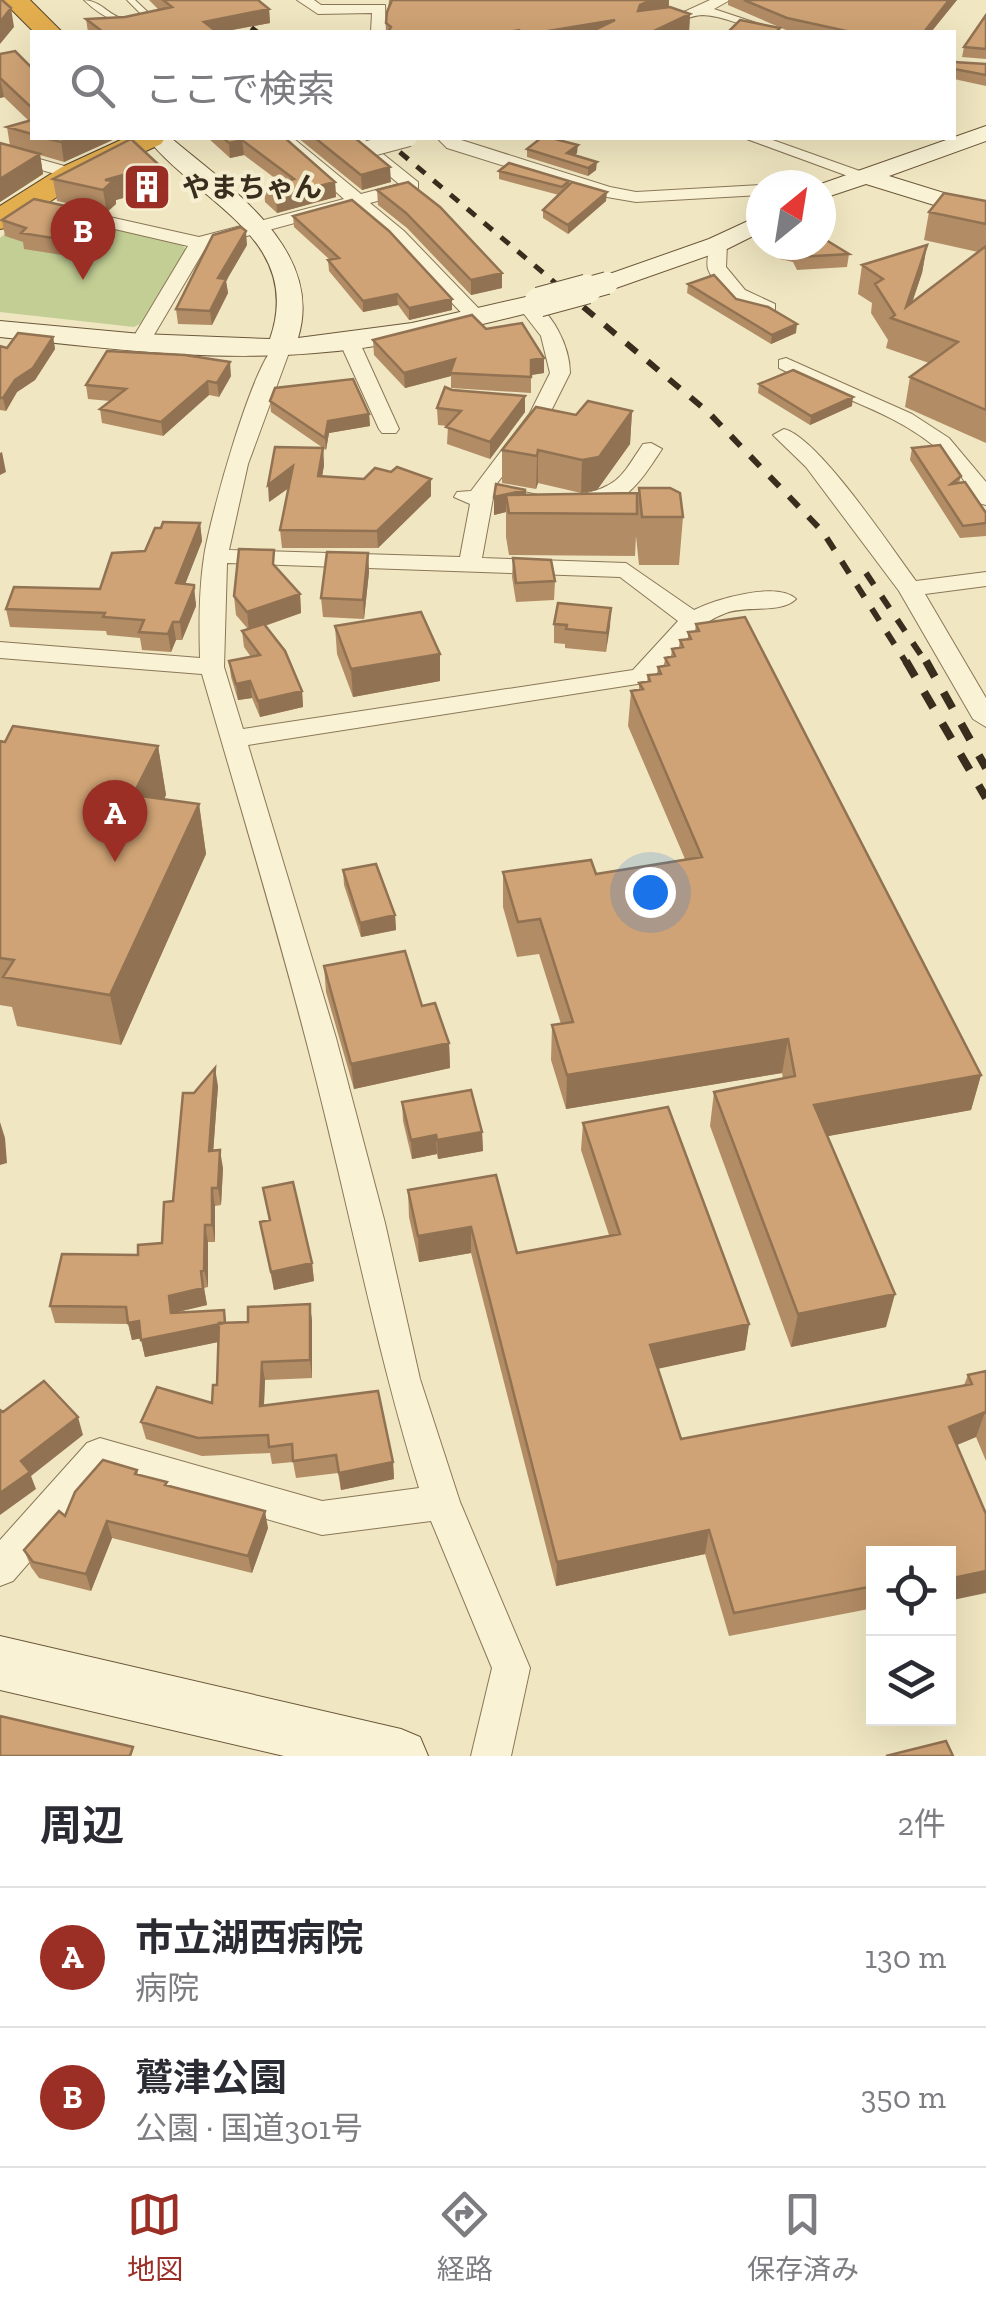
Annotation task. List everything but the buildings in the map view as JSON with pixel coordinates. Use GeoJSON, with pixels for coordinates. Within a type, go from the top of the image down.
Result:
{"type":"FeatureCollection","features":[{"type":"Feature","properties":{"kind":"highway"},"geometry":{"type":"LineString","coordinates":[[17,0],[47,30]]}},
{"type":"Feature","properties":{"kind":"highway"},"geometry":{"type":"LineString","coordinates":[[12,211],[109,152],[148,140]]}},
{"type":"Feature","properties":{"kind":"street"},"geometry":{"type":"LineString","coordinates":[[0,4],[17,0]]}},
{"type":"Feature","properties":{"kind":"street"},"geometry":{"type":"LineString","coordinates":[[304,0],[318,10],[380,8],[378,30]]}},
{"type":"Feature","properties":{"kind":"street"},"geometry":{"type":"LineString","coordinates":[[683,0],[769,30]]}},
{"type":"Feature","properties":{"kind":"street"},"geometry":{"type":"LineString","coordinates":[[653,30],[723,0]]}},
{"type":"Feature","properties":{"kind":"street"},"geometry":{"type":"LineString","coordinates":[[836,186],[986,132]]}},
{"type":"Feature","properties":{"kind":"street"},"geometry":{"type":"LineString","coordinates":[[156,140],[255,227],[280,256],[288,281],[292,301],[282,347],[248,424],[214,556],[208,612],[212,667],[321,1038],[403,1379],[442,1502],[511,1668],[491,1756]]}},
{"type":"Feature","properties":{"kind":"street"},"geometry":{"type":"LineString","coordinates":[[285,140],[360,201],[477,318]]}},
{"type":"Feature","properties":{"kind":"street"},"geometry":{"type":"LineString","coordinates":[[360,143],[389,140]]}},
{"type":"Feature","properties":{"kind":"street"},"geometry":{"type":"LineString","coordinates":[[448,140],[607,192],[636,197],[746,191]]}},
{"type":"Feature","properties":{"kind":"street"},"geometry":{"type":"LineString","coordinates":[[758,140],[986,214]]}},
{"type":"Feature","properties":{"kind":"street"},"geometry":{"type":"LineString","coordinates":[[12,211],[199,243],[412,186],[360,143]]}},
{"type":"Feature","properties":{"kind":"street"},"geometry":{"type":"LineString","coordinates":[[0,153],[69,173]]}},
{"type":"Feature","properties":{"kind":"street"},"geometry":{"type":"LineString","coordinates":[[0,328],[141,341],[282,347],[349,341],[477,318],[607,283],[718,244],[746,230]]}},
{"type":"Feature","properties":{"kind":"street"},"geometry":{"type":"LineString","coordinates":[[141,341],[199,243]]}},
{"type":"Feature","properties":{"kind":"street"},"geometry":{"type":"LineString","coordinates":[[718,244],[717,268],[738,294],[768,308]]}},
{"type":"Feature","properties":{"kind":"street"},"geometry":{"type":"LineString","coordinates":[[533,303],[560,362],[558,382],[535,403],[481,489],[562,504],[605,499],[623,491],[650,448]]}},
{"type":"Feature","properties":{"kind":"street"},"geometry":{"type":"LineString","coordinates":[[349,341],[388,429]]}},
{"type":"Feature","properties":{"kind":"street"},"geometry":{"type":"LineString","coordinates":[[786,364],[889,410],[945,443],[986,498]]}},
{"type":"Feature","properties":{"kind":"street"},"geometry":{"type":"LineString","coordinates":[[784,435],[814,462],[910,589],[986,719]]}},
{"type":"Feature","properties":{"kind":"street"},"geometry":{"type":"LineString","coordinates":[[465,497],[482,498],[470,564]]}},
{"type":"Feature","properties":{"kind":"street"},"geometry":{"type":"LineString","coordinates":[[214,556],[626,570],[690,618]]}},
{"type":"Feature","properties":{"kind":"street"},"geometry":{"type":"LineString","coordinates":[[910,589],[986,579]]}},
{"type":"Feature","properties":{"kind":"street"},"geometry":{"type":"LineString","coordinates":[[231,739],[640,677],[690,618],[737,602],[784,599]]}},
{"type":"Feature","properties":{"kind":"street"},"geometry":{"type":"LineString","coordinates":[[0,650],[212,667]]}},
{"type":"Feature","properties":{"kind":"street"},"geometry":{"type":"LineString","coordinates":[[0,1568],[100,1455],[322,1518],[442,1502]]}},
{"type":"Feature","properties":{"kind":"street"},"geometry":{"type":"LineString","coordinates":[[0,1663],[401,1756]]}},
{"type":"Feature","properties":{"kind":"lane"},"geometry":{"type":"LineString","coordinates":[[17,0],[34,0]]}},
{"type":"Feature","properties":{"kind":"lane"},"geometry":{"type":"LineString","coordinates":[[88,0],[112,19],[127,22],[146,14],[132,0]]}},
{"type":"Feature","properties":{"kind":"green space"},"geometry":{"type":"Polygon","coordinates":[[[32,211],[180,243],[186,249],[140,324],[134,327],[0,312],[0,238],[32,211]]]}},
{"type":"Feature","properties":{"kind":"railway"},"geometry":{"type":"LineString","coordinates":[[217,0],[254,30]]}},
{"type":"Feature","properties":{"kind":"railway"},"geometry":{"type":"LineString","coordinates":[[385,140],[565,291]]}},
{"type":"Feature","properties":{"kind":"railway"},"geometry":{"type":"LineString","coordinates":[[562,289],[708,412],[823,532],[907,664]]}},
{"type":"Feature","properties":{"kind":"railway"},"geometry":{"type":"LineString","coordinates":[[866,573],[927,664]]}},
{"type":"Feature","properties":{"kind":"railway"},"geometry":{"type":"LineString","coordinates":[[906,661],[986,798]]}},
{"type":"Feature","properties":{"kind":"railway"},"geometry":{"type":"LineString","coordinates":[[926,661],[986,768]]}},
{"type":"Feature","properties":{"kind":"place","name":"やまちゃん"},"geometry":{"type":"Point","coordinates":[147,187]}},
{"type":"Feature","properties":{"kind":"place","name":"鷲津公園"},"geometry":{"type":"Point","coordinates":[83,280]}},
{"type":"Feature","properties":{"kind":"place","name":"市立湖西病院"},"geometry":{"type":"Point","coordinates":[115,862]}}]}
